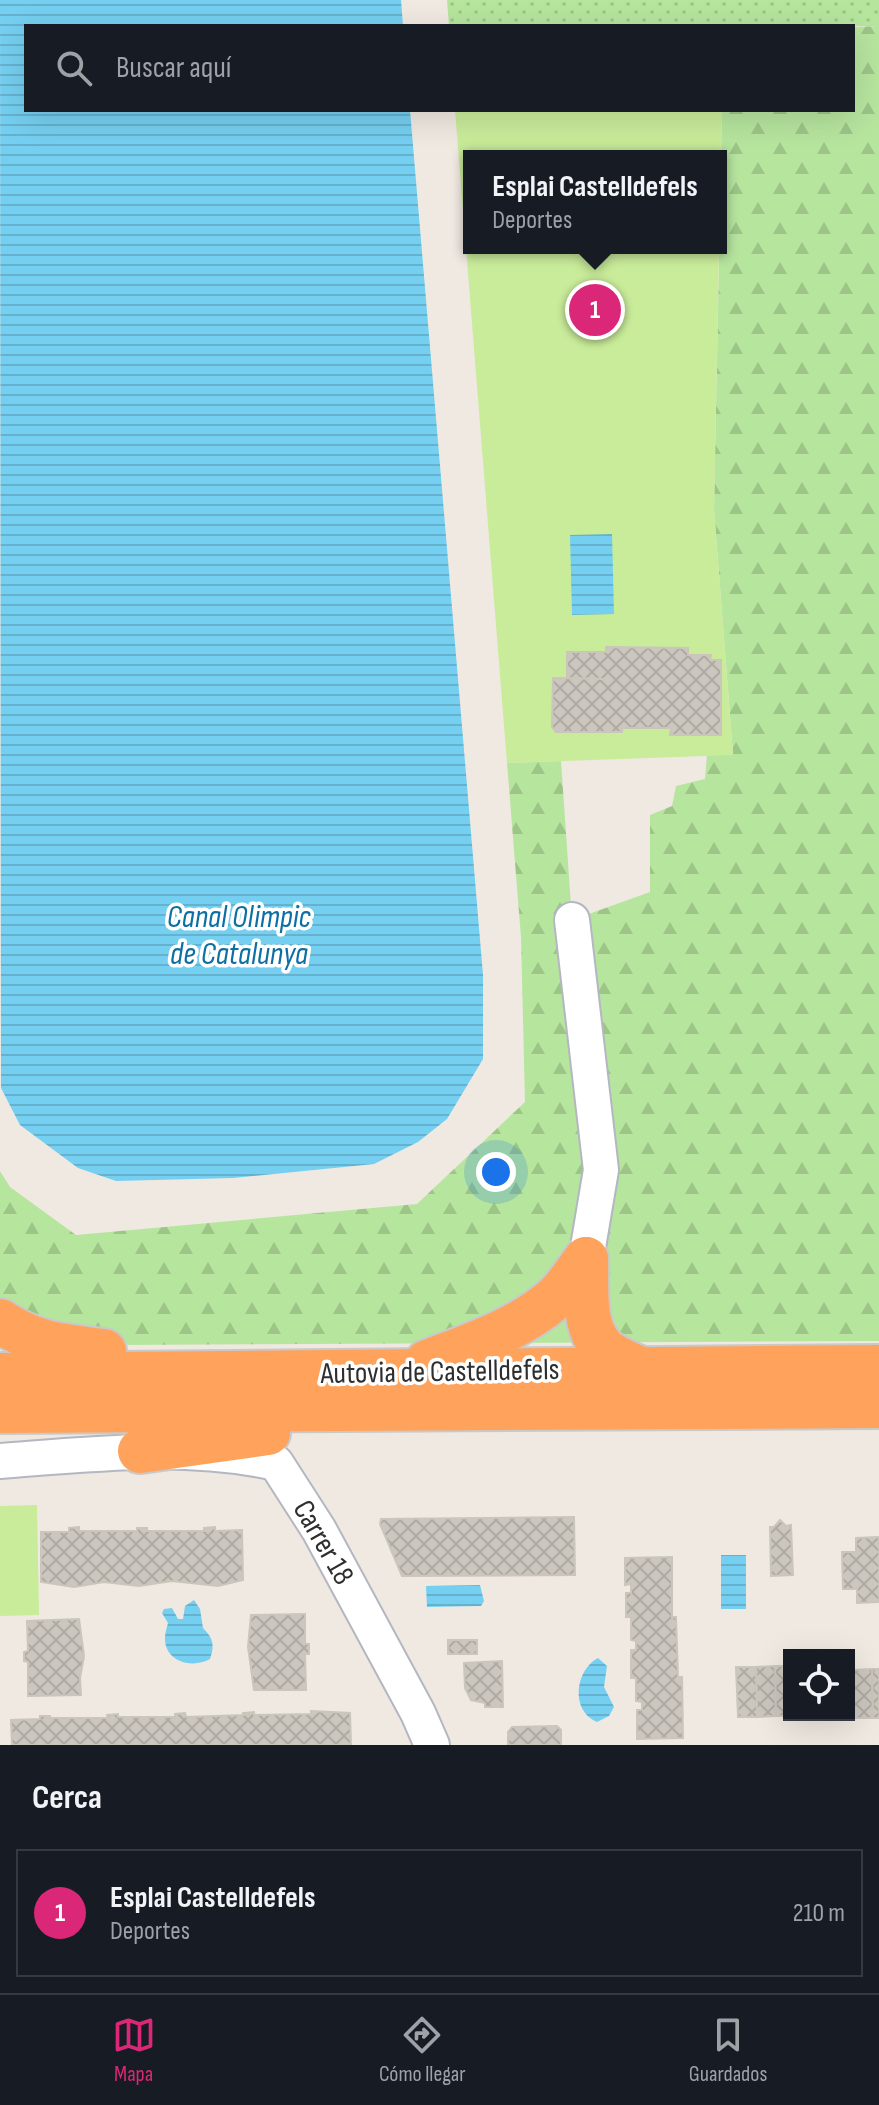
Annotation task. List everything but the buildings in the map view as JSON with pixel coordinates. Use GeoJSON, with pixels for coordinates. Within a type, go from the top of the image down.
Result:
{"type":"FeatureCollection","features":[{"type":"Feature","properties":{"kind":"highway"},"geometry":{"type":"LineString","coordinates":[[586,1259],[589,1323],[594,1336],[603,1349],[641,1369]]}},
{"type":"Feature","properties":{"kind":"highway"},"geometry":{"type":"LineString","coordinates":[[402,1372],[496,1333],[538,1311],[555,1298],[586,1259]]}},
{"type":"Feature","properties":{"kind":"highway"},"geometry":{"type":"LineString","coordinates":[[0,1321],[48,1345]]}},
{"type":"Feature","properties":{"kind":"highway"},"geometry":{"type":"LineString","coordinates":[[0,1342],[113,1352],[229,1374]]}},
{"type":"Feature","properties":{"kind":"highway","name":"Autovia de Castelldefels"},"geometry":{"type":"LineString","coordinates":[[0,1375],[879,1367]]}},
{"type":"Feature","properties":{"kind":"highway","name":"Autovia de Castelldefels"},"geometry":{"type":"LineString","coordinates":[[0,1411],[879,1406]]}},
{"type":"Feature","properties":{"kind":"highway"},"geometry":{"type":"LineString","coordinates":[[140,1451],[270,1433],[357,1410]]}},
{"type":"Feature","properties":{"kind":"street"},"geometry":{"type":"LineString","coordinates":[[572,920],[601,1170],[586,1259]]}},
{"type":"Feature","properties":{"kind":"street"},"geometry":{"type":"LineString","coordinates":[[0,1461],[140,1451]]}},
{"type":"Feature","properties":{"kind":"street","name":"Carrer 18"},"geometry":{"type":"LineString","coordinates":[[140,1451],[243,1456],[276,1463],[319,1530],[418,1713],[432,1745]]}},
{"type":"Feature","properties":{"kind":"green space"},"geometry":{"type":"Polygon","coordinates":[[[447,0],[879,0],[879,26],[449,24],[447,0]]]}},
{"type":"Feature","properties":{"kind":"green space"},"geometry":{"type":"Polygon","coordinates":[[[879,26],[879,1341],[113,1345],[0,1311],[0,1171],[10,1187],[76,1235],[417,1204],[525,1102],[521,937],[507,763],[561,761],[572,920],[650,892],[650,815],[672,806],[676,786],[705,779],[707,755],[733,754],[714,509],[719,254],[727,254],[727,150],[721,150],[722,112],[855,112],[855,27],[879,26]]]}},
{"type":"Feature","properties":{"kind":"green space"},"geometry":{"type":"Polygon","coordinates":[[[455,112],[722,112],[721,150],[463,150],[463,210],[455,112]]]}},
{"type":"Feature","properties":{"kind":"green space"},"geometry":{"type":"Polygon","coordinates":[[[466,254],[719,254],[714,509],[733,755],[507,763],[466,254]]]}},
{"type":"Feature","properties":{"kind":"green space"},"geometry":{"type":"Polygon","coordinates":[[[37,1505],[39,1615],[0,1616],[0,1506],[37,1505]]]}},
{"type":"Feature","properties":{"kind":"water","name":"Canal Olimpic de Catalunya"},"geometry":{"type":"Polygon","coordinates":[[[0,0],[401,0],[403,24],[24,24],[24,112],[410,112],[483,975],[483,1059],[447,1119],[418,1142],[374,1164],[233,1178],[116,1181],[78,1168],[20,1125],[1,1088],[0,0]]]}},
{"type":"Feature","properties":{"kind":"water"},"geometry":{"type":"Polygon","coordinates":[[[612,534],[614,614],[572,615],[570,535],[612,534]]]}},
{"type":"Feature","properties":{"kind":"water"},"geometry":{"type":"Polygon","coordinates":[[[721,1555],[746,1555],[746,1609],[721,1609],[721,1555]]]}},
{"type":"Feature","properties":{"kind":"water"},"geometry":{"type":"Polygon","coordinates":[[[480,1585],[484,1601],[481,1606],[427,1607],[426,1586],[480,1585]]]}},
{"type":"Feature","properties":{"kind":"water"},"geometry":{"type":"Polygon","coordinates":[[[194,1600],[213,1646],[210,1659],[188,1663],[174,1658],[169,1652],[165,1637],[168,1623],[162,1613],[164,1609],[172,1608],[178,1619],[183,1619],[185,1606],[194,1600]]]}},
{"type":"Feature","properties":{"kind":"water"},"geometry":{"type":"Polygon","coordinates":[[[598,1658],[607,1666],[604,1687],[614,1707],[609,1716],[597,1722],[588,1717],[583,1709],[579,1690],[584,1672],[598,1658]]]}},
{"type":"Feature","properties":{"kind":"place","name":"Esplai Castelldefels"},"geometry":{"type":"Point","coordinates":[595,310]}}]}
